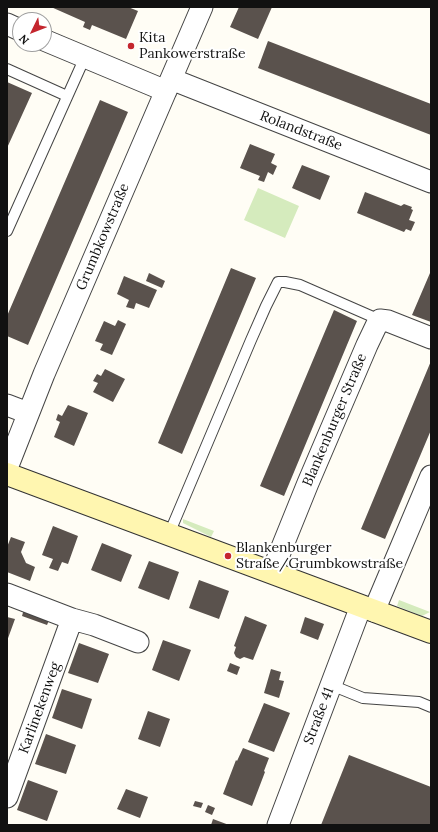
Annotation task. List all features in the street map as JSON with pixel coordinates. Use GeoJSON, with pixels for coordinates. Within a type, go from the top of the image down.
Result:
{"type":"FeatureCollection","features":[{"type":"Feature","properties":{"kind":"main road"},"geometry":{"type":"LineString","coordinates":[[7,474],[431,632]]}},
{"type":"Feature","properties":{"kind":"street","name":"Grumbkowstraße"},"geometry":{"type":"LineString","coordinates":[[7,468],[44,374],[202,7]]}},
{"type":"Feature","properties":{"kind":"street","name":"Rolandstraße"},"geometry":{"type":"LineString","coordinates":[[52,44],[85,58],[168,86],[431,182]]}},
{"type":"Feature","properties":{"kind":"street"},"geometry":{"type":"LineString","coordinates":[[380,320],[388,321],[431,338]]}},
{"type":"Feature","properties":{"kind":"street","name":"Blankenburger Straße"},"geometry":{"type":"LineString","coordinates":[[272,572],[366,345],[380,320]]}},
{"type":"Feature","properties":{"kind":"street"},"geometry":{"type":"LineString","coordinates":[[7,405],[28,413]]}},
{"type":"Feature","properties":{"kind":"street"},"geometry":{"type":"LineString","coordinates":[[368,608],[431,476]]}},
{"type":"Feature","properties":{"kind":"street"},"geometry":{"type":"LineString","coordinates":[[7,594],[72,619],[94,624],[138,642]]}},
{"type":"Feature","properties":{"kind":"street","name":"Straße 41"},"geometry":{"type":"LineString","coordinates":[[278,825],[331,685],[368,608]]}},
{"type":"Feature","properties":{"kind":"street","name":"Karlinekenweg"},"geometry":{"type":"LineString","coordinates":[[7,797],[72,619]]}},
{"type":"Feature","properties":{"kind":"lane"},"geometry":{"type":"LineString","coordinates":[[7,231],[85,58]]}},
{"type":"Feature","properties":{"kind":"lane"},"geometry":{"type":"LineString","coordinates":[[7,70],[67,96]]}},
{"type":"Feature","properties":{"kind":"lane"},"geometry":{"type":"LineString","coordinates":[[169,534],[251,340],[278,282],[300,285],[380,320]]}},
{"type":"Feature","properties":{"kind":"lane"},"geometry":{"type":"LineString","coordinates":[[331,685],[363,698],[419,702],[431,706]]}},
{"type":"Feature","properties":{"kind":"green space"},"geometry":{"type":"Polygon","coordinates":[[[258,188],[299,206],[285,238],[244,220],[258,188]]]}},
{"type":"Feature","properties":{"kind":"green space"},"geometry":{"type":"Polygon","coordinates":[[[183,519],[214,531],[211,537],[183,523],[183,519]]]}},
{"type":"Feature","properties":{"kind":"green space"},"geometry":{"type":"Polygon","coordinates":[[[399,600],[430,612],[422,616],[397,606],[399,600]]]}},
{"type":"Feature","properties":{"kind":"building"},"geometry":{"type":"Polygon","coordinates":[[[51,7],[128,7],[138,11],[126,39],[92,25],[90,30],[83,27],[85,22],[51,7]]]}},
{"type":"Feature","properties":{"kind":"building"},"geometry":{"type":"Polygon","coordinates":[[[239,7],[272,7],[258,39],[230,27],[239,7]]]}},
{"type":"Feature","properties":{"kind":"building"},"geometry":{"type":"Polygon","coordinates":[[[268,41],[431,104],[431,135],[258,68],[268,41]]]}},
{"type":"Feature","properties":{"kind":"building"},"geometry":{"type":"Polygon","coordinates":[[[7,82],[32,93],[7,148],[7,82]]]}},
{"type":"Feature","properties":{"kind":"building"},"geometry":{"type":"Polygon","coordinates":[[[100,100],[128,112],[28,345],[7,336],[7,316],[100,100]]]}},
{"type":"Feature","properties":{"kind":"building"},"geometry":{"type":"Polygon","coordinates":[[[250,144],[275,154],[271,163],[277,166],[273,175],[268,172],[264,182],[258,180],[260,176],[240,168],[250,144]]]}},
{"type":"Feature","properties":{"kind":"building"},"geometry":{"type":"Polygon","coordinates":[[[302,165],[330,176],[320,200],[292,188],[302,165]]]}},
{"type":"Feature","properties":{"kind":"building"},"geometry":{"type":"Polygon","coordinates":[[[365,192],[401,206],[404,204],[412,207],[411,209],[413,210],[409,220],[415,222],[411,231],[406,229],[404,232],[357,213],[365,192]]]}},
{"type":"Feature","properties":{"kind":"building"},"geometry":{"type":"Polygon","coordinates":[[[231,268],[256,278],[182,454],[158,443],[231,268]]]}},
{"type":"Feature","properties":{"kind":"building"},"geometry":{"type":"Polygon","coordinates":[[[149,273],[165,281],[162,288],[146,281],[149,273]]]}},
{"type":"Feature","properties":{"kind":"building"},"geometry":{"type":"Polygon","coordinates":[[[431,273],[431,322],[412,315],[431,273]]]}},
{"type":"Feature","properties":{"kind":"building"},"geometry":{"type":"Polygon","coordinates":[[[124,276],[157,290],[149,308],[136,303],[134,309],[126,307],[129,300],[117,294],[124,276]]]}},
{"type":"Feature","properties":{"kind":"building"},"geometry":{"type":"Polygon","coordinates":[[[334,310],[357,321],[284,496],[260,486],[334,310]]]}},
{"type":"Feature","properties":{"kind":"building"},"geometry":{"type":"Polygon","coordinates":[[[118,320],[126,324],[112,355],[100,350],[103,344],[95,341],[104,321],[115,326],[118,320]]]}},
{"type":"Feature","properties":{"kind":"building"},"geometry":{"type":"Polygon","coordinates":[[[431,361],[431,430],[385,539],[361,529],[431,361]]]}},
{"type":"Feature","properties":{"kind":"building"},"geometry":{"type":"Polygon","coordinates":[[[105,369],[125,379],[113,402],[93,392],[98,383],[93,381],[97,374],[101,376],[105,369]]]}},
{"type":"Feature","properties":{"kind":"building"},"geometry":{"type":"Polygon","coordinates":[[[68,405],[88,413],[74,446],[54,437],[60,422],[56,420],[58,414],[62,416],[68,405]]]}},
{"type":"Feature","properties":{"kind":"building"},"geometry":{"type":"Polygon","coordinates":[[[53,526],[78,536],[68,564],[62,562],[58,571],[49,568],[53,559],[42,555],[53,526]]]}},
{"type":"Feature","properties":{"kind":"building"},"geometry":{"type":"Polygon","coordinates":[[[11,537],[25,542],[21,552],[26,563],[35,567],[30,581],[7,572],[7,547],[11,537]]]}},
{"type":"Feature","properties":{"kind":"building"},"geometry":{"type":"Polygon","coordinates":[[[102,543],[132,555],[121,582],[91,570],[102,543]]]}},
{"type":"Feature","properties":{"kind":"building"},"geometry":{"type":"Polygon","coordinates":[[[149,561],[179,572],[169,600],[138,588],[149,561]]]}},
{"type":"Feature","properties":{"kind":"building"},"geometry":{"type":"Polygon","coordinates":[[[199,580],[229,591],[219,619],[189,608],[199,580]]]}},
{"type":"Feature","properties":{"kind":"building"},"geometry":{"type":"Polygon","coordinates":[[[24,609],[50,618],[47,625],[22,616],[24,609]]]}},
{"type":"Feature","properties":{"kind":"building"},"geometry":{"type":"Polygon","coordinates":[[[245,616],[267,625],[253,660],[244,657],[240,659],[236,657],[234,653],[236,647],[234,646],[245,616]]]}},
{"type":"Feature","properties":{"kind":"building"},"geometry":{"type":"Polygon","coordinates":[[[7,617],[15,619],[7,641],[7,617]]]}},
{"type":"Feature","properties":{"kind":"building"},"geometry":{"type":"Polygon","coordinates":[[[305,617],[324,624],[318,640],[300,633],[305,617]]]}},
{"type":"Feature","properties":{"kind":"building"},"geometry":{"type":"Polygon","coordinates":[[[163,640],[191,650],[179,681],[152,670],[163,640]]]}},
{"type":"Feature","properties":{"kind":"building"},"geometry":{"type":"Polygon","coordinates":[[[79,643],[109,654],[98,683],[68,673],[79,643]]]}},
{"type":"Feature","properties":{"kind":"building"},"geometry":{"type":"Polygon","coordinates":[[[230,663],[240,667],[237,675],[227,671],[230,663]]]}},
{"type":"Feature","properties":{"kind":"building"},"geometry":{"type":"Polygon","coordinates":[[[271,669],[281,672],[279,680],[284,681],[279,698],[264,693],[271,669]]]}},
{"type":"Feature","properties":{"kind":"building"},"geometry":{"type":"Polygon","coordinates":[[[62,689],[92,699],[82,729],[52,718],[62,689]]]}},
{"type":"Feature","properties":{"kind":"building"},"geometry":{"type":"Polygon","coordinates":[[[264,703],[290,713],[274,752],[248,742],[264,703]]]}},
{"type":"Feature","properties":{"kind":"building"},"geometry":{"type":"Polygon","coordinates":[[[148,711],[170,719],[160,747],[138,739],[148,711]]]}},
{"type":"Feature","properties":{"kind":"building"},"geometry":{"type":"Polygon","coordinates":[[[46,734],[76,745],[66,774],[35,764],[46,734]]]}},
{"type":"Feature","properties":{"kind":"building"},"geometry":{"type":"Polygon","coordinates":[[[243,748],[269,758],[252,806],[223,794],[236,760],[237,761],[243,748]]]}},
{"type":"Feature","properties":{"kind":"building"},"geometry":{"type":"Polygon","coordinates":[[[349,755],[431,787],[431,825],[321,825],[349,755]]]}},
{"type":"Feature","properties":{"kind":"building"},"geometry":{"type":"Polygon","coordinates":[[[28,780],[58,791],[47,821],[17,810],[28,780]]]}},
{"type":"Feature","properties":{"kind":"building"},"geometry":{"type":"Polygon","coordinates":[[[126,789],[148,797],[140,818],[117,809],[126,789]]]}},
{"type":"Feature","properties":{"kind":"building"},"geometry":{"type":"Polygon","coordinates":[[[195,801],[203,803],[201,808],[193,806],[195,801]]]}},
{"type":"Feature","properties":{"kind":"building"},"geometry":{"type":"Polygon","coordinates":[[[208,805],[215,808],[212,815],[205,812],[208,805]]]}},
{"type":"Feature","properties":{"kind":"building"},"geometry":{"type":"Polygon","coordinates":[[[213,819],[229,825],[211,825],[213,819]]]}},
{"type":"Feature","properties":{"kind":"place","name":"Kita Pankowerstraße"},"geometry":{"type":"Point","coordinates":[131,46]}},
{"type":"Feature","properties":{"kind":"place","name":"Blankenburger Straße/Grumbkowstraße"},"geometry":{"type":"Point","coordinates":[228,556]}}]}
